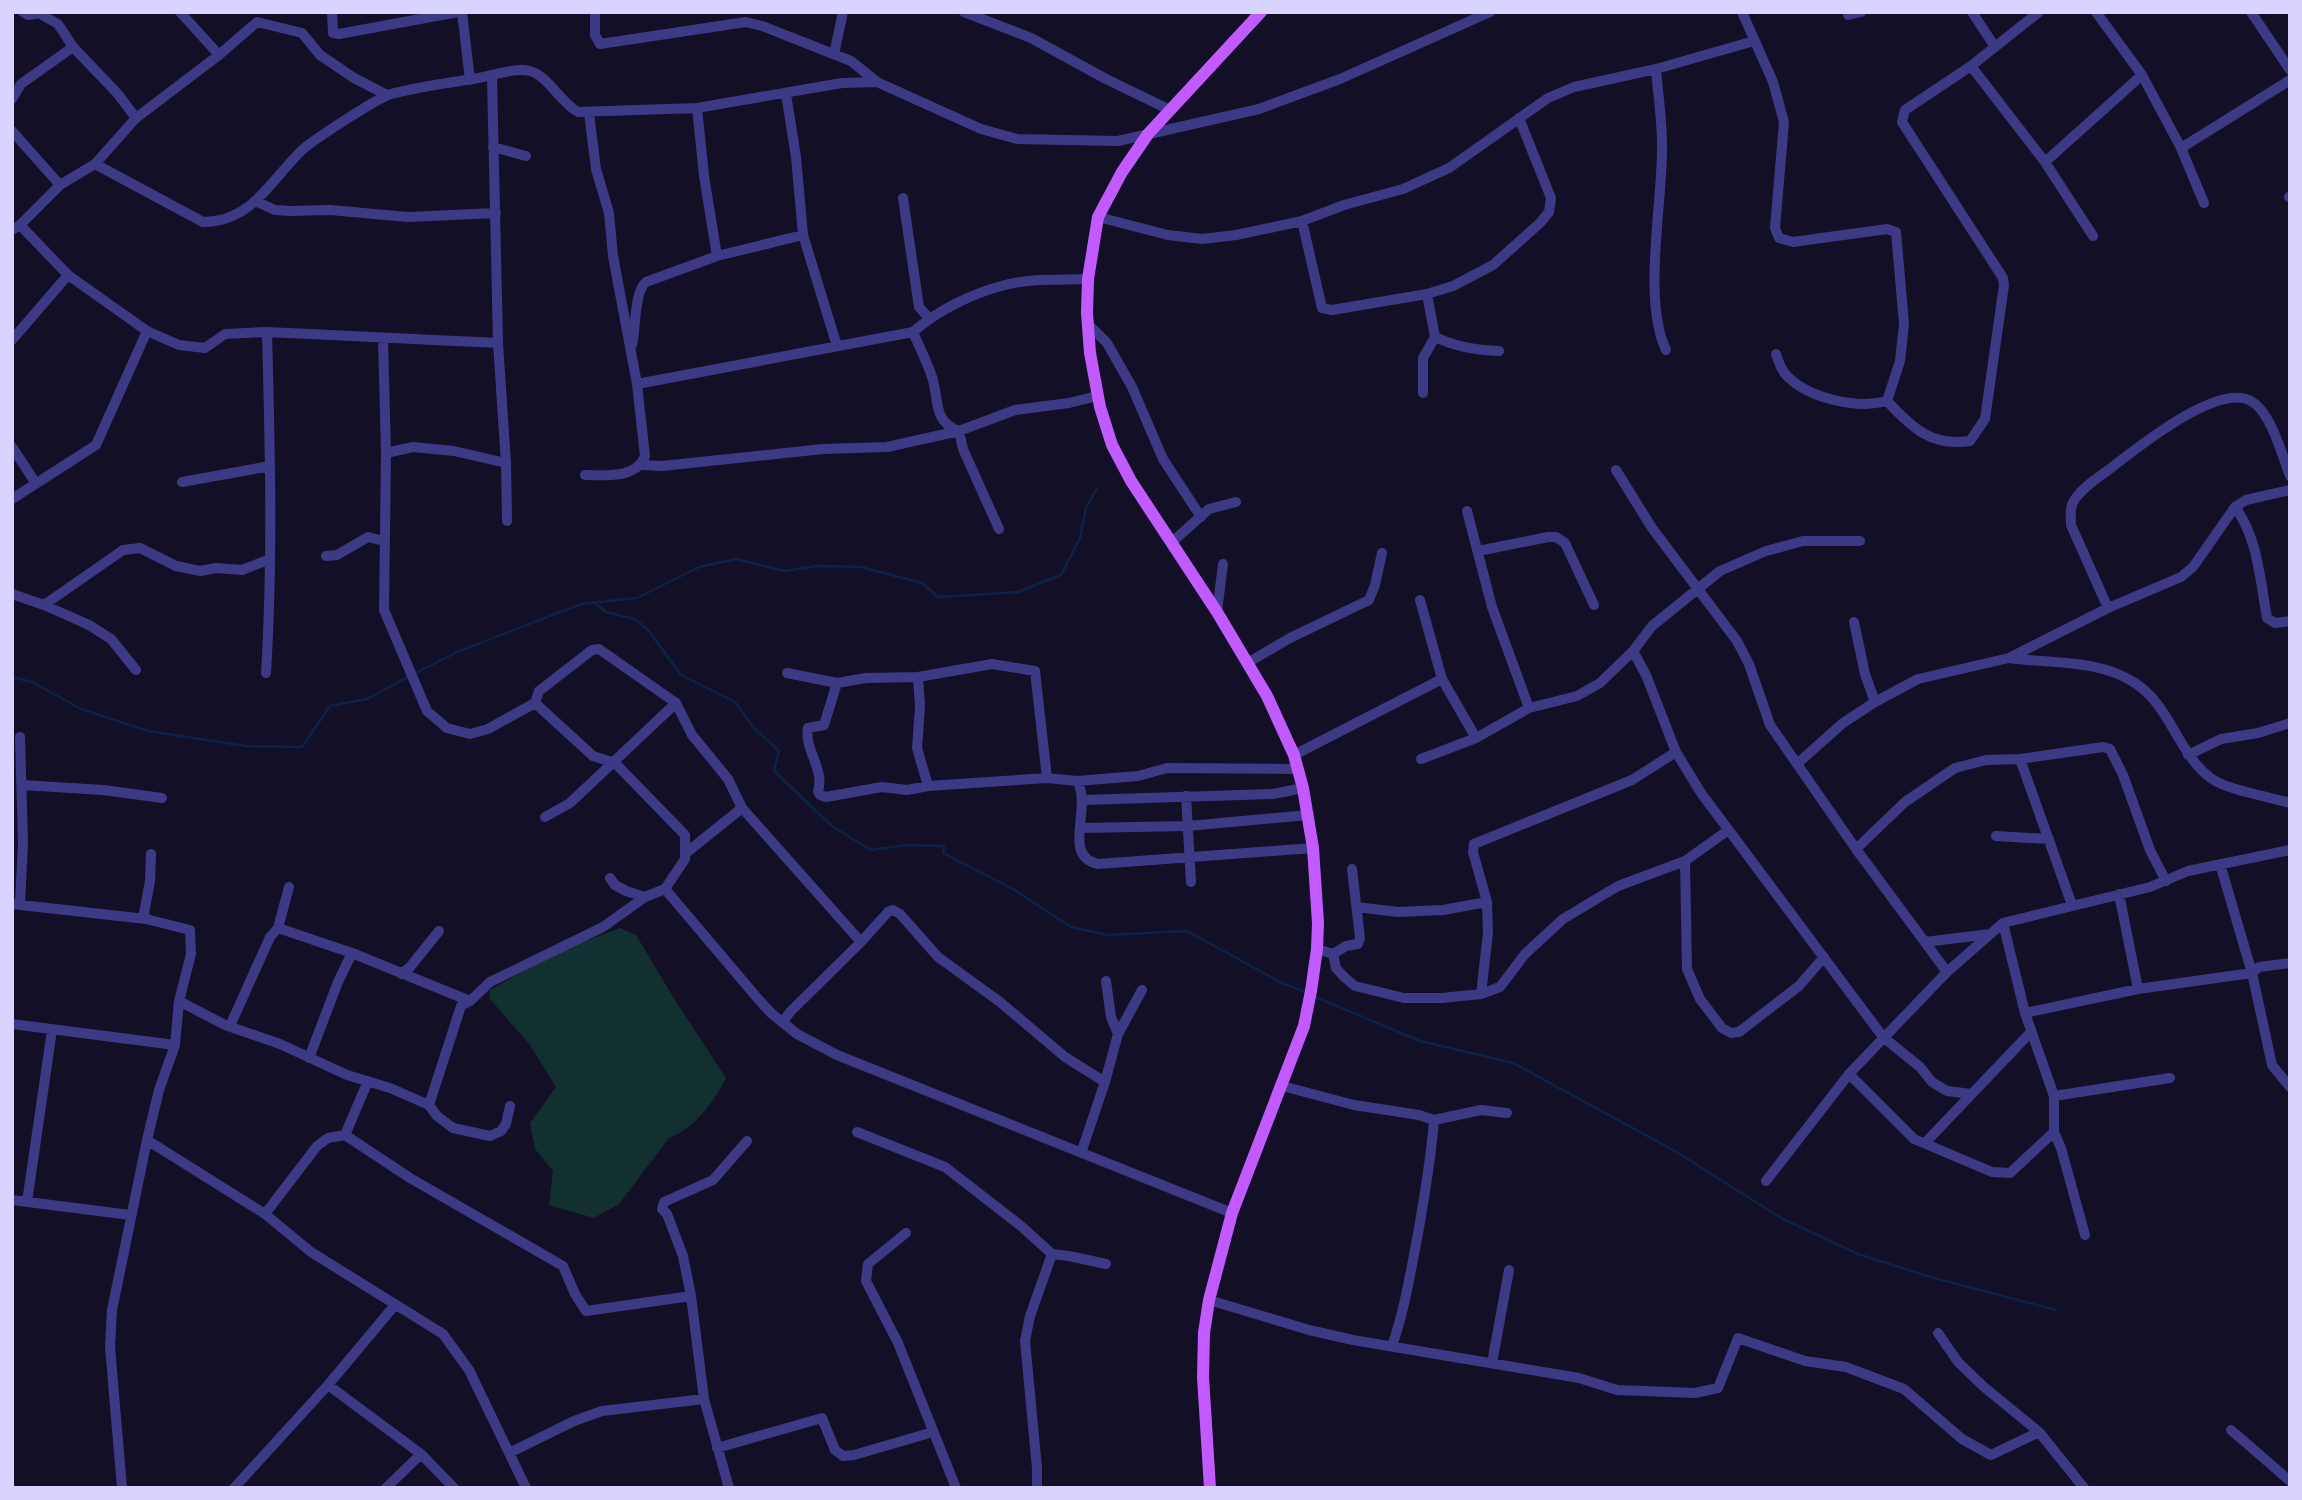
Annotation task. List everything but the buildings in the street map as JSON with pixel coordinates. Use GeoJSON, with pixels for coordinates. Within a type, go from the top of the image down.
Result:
{"type":"FeatureCollection","features":[{"type":"Feature","properties":{"kind":"main road"},"geometry":{"type":"LineString","coordinates":[[1210,1488],[1203,1377],[1204,1333],[1209,1300],[1232,1213],[1296,1050],[1307,1012],[1317,950],[1318,923],[1312,848],[1303,788],[1294,755],[1267,696],[1249,662],[1131,481],[1112,445],[1097,396],[1087,324],[1087,279],[1098,217],[1122,172],[1148,134],[1261,12]]}},
{"type":"Feature","properties":{"kind":"street"},"geometry":{"type":"LineString","coordinates":[[23,12],[28,15],[45,13],[58,24],[73,47],[117,93],[136,118]]}},
{"type":"Feature","properties":{"kind":"street"},"geometry":{"type":"LineString","coordinates":[[180,12],[219,55]]}},
{"type":"Feature","properties":{"kind":"street"},"geometry":{"type":"LineString","coordinates":[[332,12],[333,33],[339,34],[460,12],[470,80]]}},
{"type":"Feature","properties":{"kind":"street"},"geometry":{"type":"LineString","coordinates":[[594,12],[595,35],[600,44],[747,22],[851,61],[877,82],[981,129],[1017,139],[1118,141],[1259,109],[1340,79],[1490,12]]}},
{"type":"Feature","properties":{"kind":"street"},"geometry":{"type":"LineString","coordinates":[[834,54],[843,12]]}},
{"type":"Feature","properties":{"kind":"street"},"geometry":{"type":"LineString","coordinates":[[964,12],[1031,38],[1170,110]]}},
{"type":"Feature","properties":{"kind":"street"},"geometry":{"type":"LineString","coordinates":[[1742,12],[1773,82],[1784,122],[1775,229],[1779,239],[1793,242],[1886,229],[1896,232],[1904,324],[1900,361],[1887,401]]}},
{"type":"Feature","properties":{"kind":"street"},"geometry":{"type":"LineString","coordinates":[[1848,15],[1861,12]]}},
{"type":"Feature","properties":{"kind":"street"},"geometry":{"type":"LineString","coordinates":[[1972,12],[1995,47]]}},
{"type":"Feature","properties":{"kind":"street"},"geometry":{"type":"LineString","coordinates":[[1887,401],[1907,422],[1928,436],[1953,444],[1970,441],[1985,419],[2003,278],[1902,122],[1905,110],[1971,66],[2039,12]]}},
{"type":"Feature","properties":{"kind":"street"},"geometry":{"type":"LineString","coordinates":[[2096,12],[2142,75],[2181,148],[2204,203]]}},
{"type":"Feature","properties":{"kind":"street"},"geometry":{"type":"LineString","coordinates":[[2255,13],[2290,70]]}},
{"type":"Feature","properties":{"kind":"street"},"geometry":{"type":"LineString","coordinates":[[387,95],[354,78],[320,55],[302,33],[257,22],[219,55],[136,118],[95,164],[60,185],[16,227],[68,275],[147,331],[179,345],[205,348],[225,334],[267,331],[498,343]]}},
{"type":"Feature","properties":{"kind":"street"},"geometry":{"type":"LineString","coordinates":[[1098,217],[1168,235],[1202,239],[1302,221],[1345,205],[1403,189],[1449,168],[1548,98],[1574,87],[1656,69],[1754,41]]}},
{"type":"Feature","properties":{"kind":"street"},"geometry":{"type":"LineString","coordinates":[[12,99],[21,84],[73,47]]}},
{"type":"Feature","properties":{"kind":"street"},"geometry":{"type":"LineString","coordinates":[[1971,66],[2045,162],[2093,236]]}},
{"type":"Feature","properties":{"kind":"street"},"geometry":{"type":"LineString","coordinates":[[1656,69],[1662,145],[1656,294],[1660,338],[1666,350]]}},
{"type":"Feature","properties":{"kind":"street"},"geometry":{"type":"LineString","coordinates":[[95,164],[203,222],[219,222],[236,217],[255,201],[304,148],[387,95],[492,77],[517,70],[529,71],[539,75],[567,106],[578,112],[589,113],[698,108],[842,83],[877,82]]}},
{"type":"Feature","properties":{"kind":"street"},"geometry":{"type":"LineString","coordinates":[[2045,162],[2142,75]]}},
{"type":"Feature","properties":{"kind":"street"},"geometry":{"type":"LineString","coordinates":[[492,77],[498,343],[507,521]]}},
{"type":"Feature","properties":{"kind":"street"},"geometry":{"type":"LineString","coordinates":[[2181,148],[2290,80]]}},
{"type":"Feature","properties":{"kind":"street"},"geometry":{"type":"LineString","coordinates":[[786,94],[796,157],[803,235],[837,346]]}},
{"type":"Feature","properties":{"kind":"street"},"geometry":{"type":"LineString","coordinates":[[698,108],[704,176],[717,256]]}},
{"type":"Feature","properties":{"kind":"street"},"geometry":{"type":"LineString","coordinates":[[589,113],[596,169],[609,213],[613,256],[637,384],[645,456],[642,466]]}},
{"type":"Feature","properties":{"kind":"street"},"geometry":{"type":"LineString","coordinates":[[1302,221],[1322,308],[1332,310],[1427,294],[1453,286],[1493,265],[1549,212],[1551,198],[1519,118]]}},
{"type":"Feature","properties":{"kind":"street"},"geometry":{"type":"LineString","coordinates":[[12,131],[60,185]]}},
{"type":"Feature","properties":{"kind":"street"},"geometry":{"type":"LineString","coordinates":[[493,147],[526,156]]}},
{"type":"Feature","properties":{"kind":"street"},"geometry":{"type":"LineString","coordinates":[[903,198],[919,307],[929,318]]}},
{"type":"Feature","properties":{"kind":"street"},"geometry":{"type":"LineString","coordinates":[[255,201],[275,210],[330,210],[408,217],[496,213]]}},
{"type":"Feature","properties":{"kind":"street"},"geometry":{"type":"LineString","coordinates":[[631,349],[636,327],[638,290],[642,285],[717,256],[803,235]]}},
{"type":"Feature","properties":{"kind":"street"},"geometry":{"type":"LineString","coordinates":[[12,340],[68,275]]}},
{"type":"Feature","properties":{"kind":"street"},"geometry":{"type":"LineString","coordinates":[[637,384],[913,332],[929,318],[1006,285],[1030,281],[1087,279]]}},
{"type":"Feature","properties":{"kind":"street"},"geometry":{"type":"LineString","coordinates":[[1423,393],[1423,358],[1435,337],[1427,294]]}},
{"type":"Feature","properties":{"kind":"street"},"geometry":{"type":"LineString","coordinates":[[1087,324],[1107,343],[1132,387],[1163,460],[1201,517]]}},
{"type":"Feature","properties":{"kind":"street"},"geometry":{"type":"LineString","coordinates":[[12,499],[96,445],[147,331]]}},
{"type":"Feature","properties":{"kind":"street"},"geometry":{"type":"LineString","coordinates":[[266,673],[270,610],[271,466],[267,331]]}},
{"type":"Feature","properties":{"kind":"street"},"geometry":{"type":"LineString","coordinates":[[913,332],[932,378],[938,411],[948,427],[960,431]]}},
{"type":"Feature","properties":{"kind":"street"},"geometry":{"type":"LineString","coordinates":[[1435,337],[1453,346],[1499,351]]}},
{"type":"Feature","properties":{"kind":"street"},"geometry":{"type":"LineString","coordinates":[[383,339],[386,453],[384,610],[427,711],[447,728],[470,734],[488,729],[535,703],[539,691],[592,650],[599,649],[676,703],[692,735],[728,779],[742,808],[861,942]]}},
{"type":"Feature","properties":{"kind":"street"},"geometry":{"type":"LineString","coordinates":[[1776,354],[1788,378],[1807,390],[1848,402],[1878,404],[1887,401]]}},
{"type":"Feature","properties":{"kind":"street"},"geometry":{"type":"LineString","coordinates":[[585,475],[611,475],[633,471],[642,466],[823,449],[887,447],[960,431],[1015,410],[1069,403],[1097,396]]}},
{"type":"Feature","properties":{"kind":"street"},"geometry":{"type":"LineString","coordinates":[[2108,608],[2071,524],[2070,510],[2081,492],[2156,432],[2206,404],[2238,397],[2249,399],[2265,414],[2290,476]]}},
{"type":"Feature","properties":{"kind":"street"},"geometry":{"type":"LineString","coordinates":[[960,431],[963,449],[999,529]]}},
{"type":"Feature","properties":{"kind":"street"},"geometry":{"type":"LineString","coordinates":[[12,447],[35,482]]}},
{"type":"Feature","properties":{"kind":"street"},"geometry":{"type":"LineString","coordinates":[[386,453],[413,447],[454,451],[506,463]]}},
{"type":"Feature","properties":{"kind":"street"},"geometry":{"type":"LineString","coordinates":[[182,482],[271,466]]}},
{"type":"Feature","properties":{"kind":"street"},"geometry":{"type":"LineString","coordinates":[[1616,470],[1652,528],[1737,641],[1749,664],[1770,725],[1856,849],[1947,972]]}},
{"type":"Feature","properties":{"kind":"street"},"geometry":{"type":"LineString","coordinates":[[1798,763],[1843,723],[1918,679],[2009,658],[2108,608],[2181,577],[2193,567],[2235,507],[2246,500],[2290,490]]}},
{"type":"Feature","properties":{"kind":"street"},"geometry":{"type":"LineString","coordinates":[[1172,542],[1209,509],[1214,510],[1236,502]]}},
{"type":"Feature","properties":{"kind":"street"},"geometry":{"type":"LineString","coordinates":[[2235,507],[2246,522],[2253,542],[2267,618],[2275,623],[2290,621]]}},
{"type":"Feature","properties":{"kind":"street"},"geometry":{"type":"LineString","coordinates":[[1467,511],[1492,607],[1529,708]]}},
{"type":"Feature","properties":{"kind":"street"},"geometry":{"type":"LineString","coordinates":[[326,556],[337,555],[368,537],[384,541]]}},
{"type":"Feature","properties":{"kind":"street"},"geometry":{"type":"LineString","coordinates":[[1478,551],[1548,537],[1561,539],[1594,604]]}},
{"type":"Feature","properties":{"kind":"street"},"geometry":{"type":"LineString","coordinates":[[1421,759],[1476,738],[1529,708],[1577,696],[1613,673],[1652,626],[1720,571],[1766,551],[1803,541],[1860,541]]}},
{"type":"Feature","properties":{"kind":"street"},"geometry":{"type":"LineString","coordinates":[[44,605],[122,550],[140,548],[176,566],[200,572],[216,568],[242,570],[270,559]]}},
{"type":"Feature","properties":{"kind":"street"},"geometry":{"type":"LineString","coordinates":[[1249,662],[1290,638],[1369,600],[1382,553]]}},
{"type":"Feature","properties":{"kind":"street"},"geometry":{"type":"LineString","coordinates":[[1217,612],[1223,564]]}},
{"type":"Feature","properties":{"kind":"street"},"geometry":{"type":"LineString","coordinates":[[12,593],[89,625],[111,639],[135,670]]}},
{"type":"Feature","properties":{"kind":"street"},"geometry":{"type":"LineString","coordinates":[[1420,600],[1442,679],[1476,738]]}},
{"type":"Feature","properties":{"kind":"street"},"geometry":{"type":"LineString","coordinates":[[1854,622],[1865,674],[1875,702]]}},
{"type":"Feature","properties":{"kind":"street"},"geometry":{"type":"LineString","coordinates":[[1633,651],[1646,675],[1676,752],[1727,831],[1883,1037],[1920,1067],[1932,1083],[1947,1091],[1971,1094]]}},
{"type":"Feature","properties":{"kind":"street"},"geometry":{"type":"LineString","coordinates":[[2009,658],[2045,663],[2081,663],[2117,674],[2137,684],[2157,704],[2188,755],[2214,781],[2290,803]]}},
{"type":"Feature","properties":{"kind":"street"},"geometry":{"type":"LineString","coordinates":[[787,673],[837,683],[866,678],[918,677],[992,664],[1035,671],[1047,778]]}},
{"type":"Feature","properties":{"kind":"street"},"geometry":{"type":"LineString","coordinates":[[918,677],[920,706],[917,748],[928,786]]}},
{"type":"Feature","properties":{"kind":"street"},"geometry":{"type":"LineString","coordinates":[[1294,755],[1442,679]]}},
{"type":"Feature","properties":{"kind":"street"},"geometry":{"type":"LineString","coordinates":[[837,683],[824,725],[808,728],[806,737],[821,779],[818,791],[826,797],[882,787],[908,790],[928,786],[1047,778],[1077,781],[1138,776],[1167,768],[1298,769]]}},
{"type":"Feature","properties":{"kind":"street"},"geometry":{"type":"LineString","coordinates":[[429,1105],[461,1006],[490,982],[603,927],[645,897],[665,889],[685,859],[685,835],[612,762],[593,757],[535,703]]}},
{"type":"Feature","properties":{"kind":"street"},"geometry":{"type":"LineString","coordinates":[[545,817],[570,803],[676,703]]}},
{"type":"Feature","properties":{"kind":"street"},"geometry":{"type":"LineString","coordinates":[[2188,755],[2221,739],[2258,733],[2290,723]]}},
{"type":"Feature","properties":{"kind":"street"},"geometry":{"type":"LineString","coordinates":[[20,737],[22,785],[16,904],[145,919],[190,930],[191,954],[179,1001],[175,1045],[159,1090],[147,1140],[112,1310],[110,1347],[122,1488]]}},
{"type":"Feature","properties":{"kind":"street"},"geometry":{"type":"LineString","coordinates":[[1856,849],[1905,802],[1955,768],[1986,760],[2020,759],[2103,747],[2110,749],[2123,775],[2150,850],[2166,881]]}},
{"type":"Feature","properties":{"kind":"street"},"geometry":{"type":"LineString","coordinates":[[1481,994],[1488,933],[1488,902],[1473,852],[1475,844],[1632,780],[1676,752]]}},
{"type":"Feature","properties":{"kind":"street"},"geometry":{"type":"LineString","coordinates":[[2020,759],[2072,905]]}},
{"type":"Feature","properties":{"kind":"street"},"geometry":{"type":"LineString","coordinates":[[1077,781],[1082,789],[1083,800],[1078,842],[1082,856],[1088,862],[1098,864],[1312,848]]}},
{"type":"Feature","properties":{"kind":"street"},"geometry":{"type":"LineString","coordinates":[[22,785],[103,790],[162,798]]}},
{"type":"Feature","properties":{"kind":"street"},"geometry":{"type":"LineString","coordinates":[[1083,800],[1273,793],[1303,788]]}},
{"type":"Feature","properties":{"kind":"street"},"geometry":{"type":"LineString","coordinates":[[1186,796],[1191,882]]}},
{"type":"Feature","properties":{"kind":"street"},"geometry":{"type":"LineString","coordinates":[[686,853],[742,808]]}},
{"type":"Feature","properties":{"kind":"street"},"geometry":{"type":"LineString","coordinates":[[1081,828],[1188,826],[1308,815]]}},
{"type":"Feature","properties":{"kind":"street"},"geometry":{"type":"LineString","coordinates":[[1333,954],[1336,968],[1356,986],[1404,998],[1481,994],[1500,987],[1525,954],[1563,919],[1618,886],[1685,861],[1727,831]]}},
{"type":"Feature","properties":{"kind":"street"},"geometry":{"type":"LineString","coordinates":[[1996,836],[2049,839]]}},
{"type":"Feature","properties":{"kind":"street"},"geometry":{"type":"LineString","coordinates":[[1766,1181],[1849,1074],[1947,972],[2003,923],[2150,887],[2188,871],[2290,850]]}},
{"type":"Feature","properties":{"kind":"street"},"geometry":{"type":"LineString","coordinates":[[145,919],[150,854]]}},
{"type":"Feature","properties":{"kind":"street"},"geometry":{"type":"LineString","coordinates":[[1685,861],[1687,969],[1700,999],[1722,1028],[1731,1033],[1739,1032],[1799,986],[1824,957]]}},
{"type":"Feature","properties":{"kind":"street"},"geometry":{"type":"LineString","coordinates":[[2220,864],[2252,973],[2272,1065],[2290,1087]]}},
{"type":"Feature","properties":{"kind":"street"},"geometry":{"type":"LineString","coordinates":[[1317,950],[1333,954],[1346,946],[1358,944],[1360,938],[1352,869]]}},
{"type":"Feature","properties":{"kind":"street"},"geometry":{"type":"LineString","coordinates":[[610,878],[615,885],[626,891],[645,897]]}},
{"type":"Feature","properties":{"kind":"street"},"geometry":{"type":"LineString","coordinates":[[230,1026],[270,937],[278,928],[289,887]]}},
{"type":"Feature","properties":{"kind":"street"},"geometry":{"type":"LineString","coordinates":[[665,889],[759,1000],[797,1034],[837,1055],[1232,1213]]}},
{"type":"Feature","properties":{"kind":"street"},"geometry":{"type":"LineString","coordinates":[[2119,894],[2138,989]]}},
{"type":"Feature","properties":{"kind":"street"},"geometry":{"type":"LineString","coordinates":[[1357,907],[1398,912],[1443,910],[1488,902]]}},
{"type":"Feature","properties":{"kind":"street"},"geometry":{"type":"LineString","coordinates":[[783,1022],[888,912],[893,910],[900,914],[937,957],[1000,1002],[1065,1056],[1105,1082]]}},
{"type":"Feature","properties":{"kind":"street"},"geometry":{"type":"LineString","coordinates":[[2003,923],[2025,1013],[2054,1096],[2054,1132],[2085,1235]]}},
{"type":"Feature","properties":{"kind":"street"},"geometry":{"type":"LineString","coordinates":[[278,928],[352,953],[470,1001]]}},
{"type":"Feature","properties":{"kind":"street"},"geometry":{"type":"LineString","coordinates":[[401,974],[410,967],[439,931]]}},
{"type":"Feature","properties":{"kind":"street"},"geometry":{"type":"LineString","coordinates":[[1925,942],[1990,934]]}},
{"type":"Feature","properties":{"kind":"street"},"geometry":{"type":"LineString","coordinates":[[309,1058],[352,953]]}},
{"type":"Feature","properties":{"kind":"street"},"geometry":{"type":"LineString","coordinates":[[2025,1013],[2138,989],[2252,973],[2259,967],[2290,963]]}},
{"type":"Feature","properties":{"kind":"street"},"geometry":{"type":"LineString","coordinates":[[1106,981],[1111,1017],[1118,1034]]}},
{"type":"Feature","properties":{"kind":"street"},"geometry":{"type":"LineString","coordinates":[[1081,1153],[1118,1034],[1142,990]]}},
{"type":"Feature","properties":{"kind":"street"},"geometry":{"type":"LineString","coordinates":[[179,1001],[230,1026],[281,1044],[347,1075],[429,1105],[437,1116],[453,1128],[490,1136],[502,1130],[510,1106]]}},
{"type":"Feature","properties":{"kind":"street"},"geometry":{"type":"LineString","coordinates":[[12,1024],[175,1045]]}},
{"type":"Feature","properties":{"kind":"street"},"geometry":{"type":"LineString","coordinates":[[27,1202],[52,1030]]}},
{"type":"Feature","properties":{"kind":"street"},"geometry":{"type":"LineString","coordinates":[[1925,1143],[2031,1032]]}},
{"type":"Feature","properties":{"kind":"street"},"geometry":{"type":"LineString","coordinates":[[1849,1074],[1914,1139],[1992,1172],[2010,1173],[2054,1132]]}},
{"type":"Feature","properties":{"kind":"street"},"geometry":{"type":"LineString","coordinates":[[2054,1096],[2170,1078]]}},
{"type":"Feature","properties":{"kind":"street"},"geometry":{"type":"LineString","coordinates":[[345,1135],[368,1081]]}},
{"type":"Feature","properties":{"kind":"street"},"geometry":{"type":"LineString","coordinates":[[1282,1086],[1354,1105],[1419,1115],[1434,1120],[1480,1110],[1507,1113]]}},
{"type":"Feature","properties":{"kind":"street"},"geometry":{"type":"LineString","coordinates":[[1392,1346],[1400,1324],[1431,1161],[1434,1120]]}},
{"type":"Feature","properties":{"kind":"street"},"geometry":{"type":"LineString","coordinates":[[857,1132],[957,1174],[1052,1254],[1069,1255],[1106,1264]]}},
{"type":"Feature","properties":{"kind":"street"},"geometry":{"type":"LineString","coordinates":[[265,1214],[317,1146],[328,1138],[345,1135],[410,1178],[564,1266],[575,1294],[586,1311],[691,1296]]}},
{"type":"Feature","properties":{"kind":"street"},"geometry":{"type":"LineString","coordinates":[[147,1140],[265,1214],[311,1252],[443,1334],[469,1370],[526,1488]]}},
{"type":"Feature","properties":{"kind":"street"},"geometry":{"type":"LineString","coordinates":[[729,1488],[704,1399],[683,1255],[667,1214],[662,1209],[664,1202],[713,1180],[747,1141]]}},
{"type":"Feature","properties":{"kind":"street"},"geometry":{"type":"LineString","coordinates":[[12,1200],[130,1215]]}},
{"type":"Feature","properties":{"kind":"street"},"geometry":{"type":"LineString","coordinates":[[906,1233],[868,1264],[866,1281],[898,1343],[956,1488]]}},
{"type":"Feature","properties":{"kind":"street"},"geometry":{"type":"LineString","coordinates":[[1037,1488],[1025,1341],[1030,1316],[1052,1254]]}},
{"type":"Feature","properties":{"kind":"street"},"geometry":{"type":"LineString","coordinates":[[1492,1363],[1510,1270]]}},
{"type":"Feature","properties":{"kind":"street"},"geometry":{"type":"LineString","coordinates":[[1209,1300],[1309,1330],[1579,1378],[1617,1390],[1695,1393],[1717,1388],[1738,1338],[1805,1361],[1846,1367],[1904,1389],[1962,1439],[1992,1455],[2039,1432]]}},
{"type":"Feature","properties":{"kind":"street"},"geometry":{"type":"LineString","coordinates":[[234,1488],[328,1385],[395,1305]]}},
{"type":"Feature","properties":{"kind":"street"},"geometry":{"type":"LineString","coordinates":[[1938,1333],[1958,1362],[2039,1432],[2084,1488]]}},
{"type":"Feature","properties":{"kind":"street"},"geometry":{"type":"LineString","coordinates":[[328,1385],[421,1454],[454,1488]]}},
{"type":"Feature","properties":{"kind":"street"},"geometry":{"type":"LineString","coordinates":[[509,1453],[574,1421],[602,1411],[704,1399]]}},
{"type":"Feature","properties":{"kind":"street"},"geometry":{"type":"LineString","coordinates":[[717,1448],[822,1418],[835,1450],[843,1456],[933,1432]]}},
{"type":"Feature","properties":{"kind":"street"},"geometry":{"type":"LineString","coordinates":[[2231,1430],[2290,1481]]}},
{"type":"Feature","properties":{"kind":"street"},"geometry":{"type":"LineString","coordinates":[[386,1488],[421,1454]]}},
{"type":"Feature","properties":{"kind":"green space"},"geometry":{"type":"Polygon","coordinates":[[[620,928],[636,935],[726,1078],[703,1113],[687,1128],[669,1138],[619,1204],[594,1218],[549,1205],[553,1171],[535,1149],[530,1123],[556,1087],[530,1045],[489,998],[490,990],[562,950],[620,928]]]}},
{"type":"Feature","properties":{"kind":"waterway"},"geometry":{"type":"LineString","coordinates":[[414,674],[457,652],[581,604],[637,598],[699,567],[736,559],[785,571],[817,566],[861,567],[922,583],[938,597],[1018,592],[1061,575],[1080,538],[1086,508],[1097,488]]}},
{"type":"Feature","properties":{"kind":"waterway"},"geometry":{"type":"LineString","coordinates":[[595,603],[606,612],[635,619],[649,631],[681,675],[735,702],[754,728],[779,751],[774,771],[833,827],[871,850],[906,845],[944,846],[943,853],[1013,889],[1071,927],[1108,935],[1187,931],[1282,983],[1307,993]]}},
{"type":"Feature","properties":{"kind":"waterway"},"geometry":{"type":"LineString","coordinates":[[12,677],[32,682],[81,709],[148,731],[246,746],[302,747],[330,706],[367,699],[408,677]]}},
{"type":"Feature","properties":{"kind":"waterway"},"geometry":{"type":"LineString","coordinates":[[1313,996],[1420,1041],[1513,1063],[1675,1151],[1781,1218],[1858,1254],[1927,1276],[2056,1310]]}}]}
